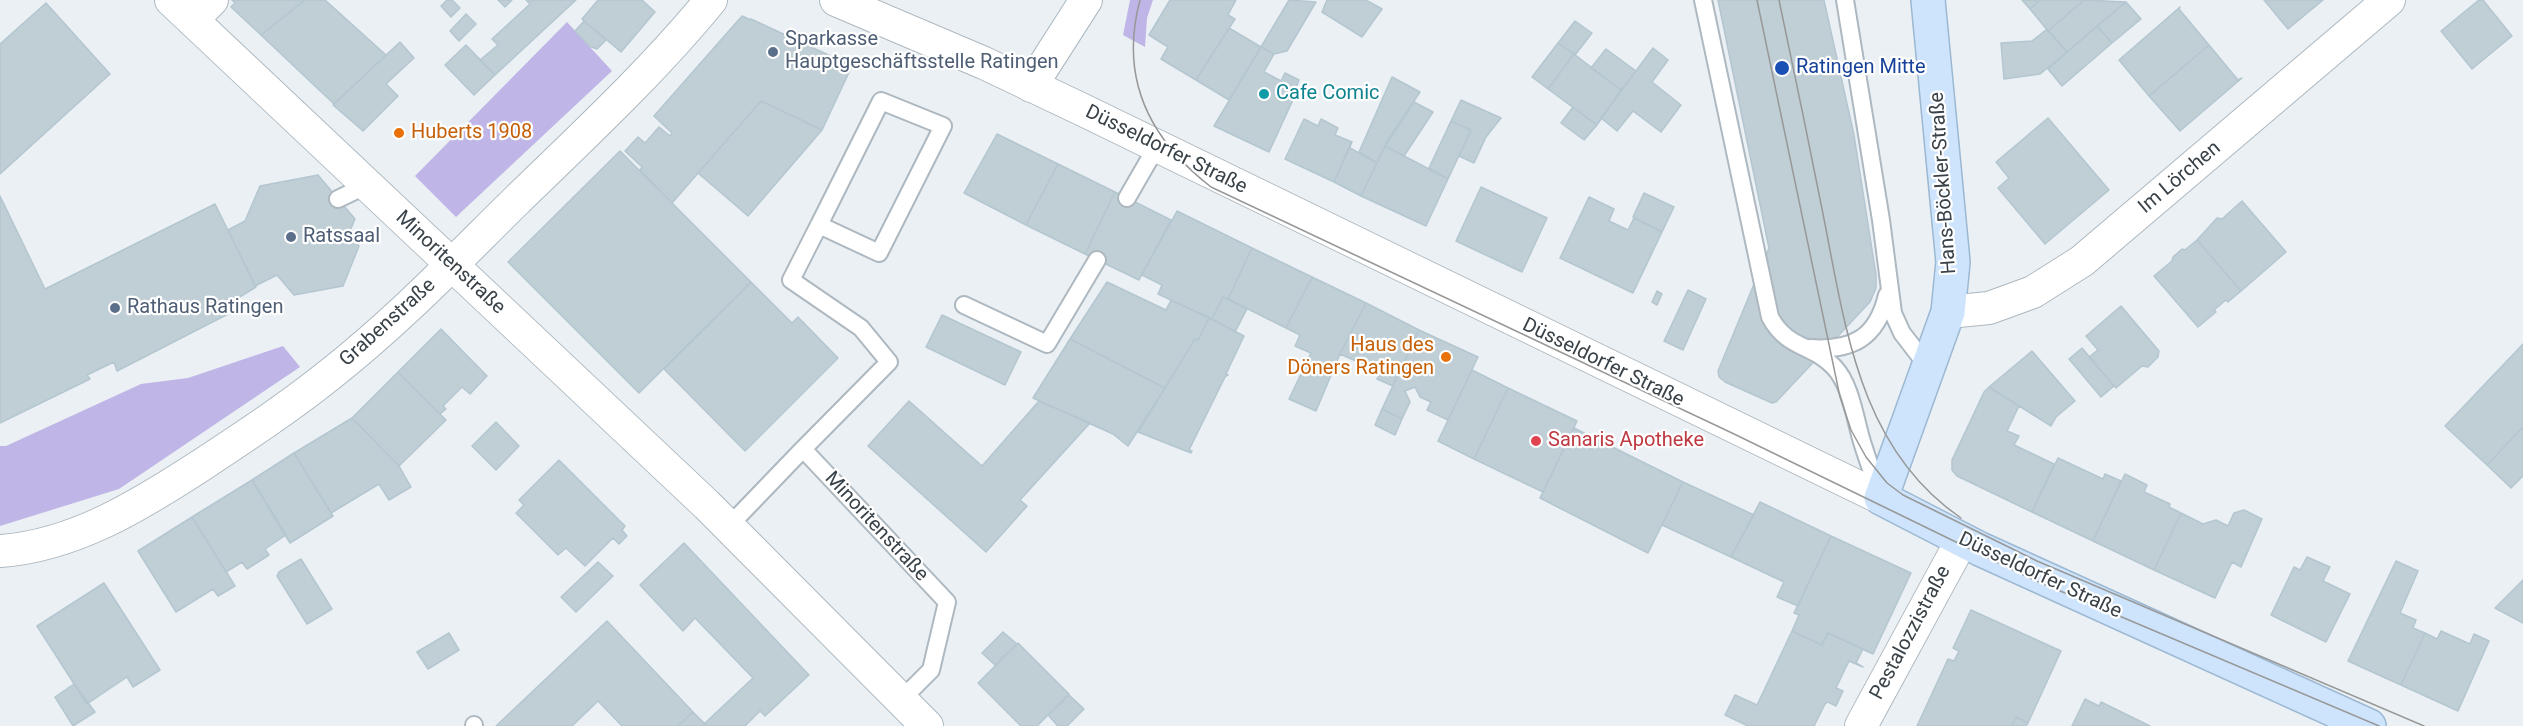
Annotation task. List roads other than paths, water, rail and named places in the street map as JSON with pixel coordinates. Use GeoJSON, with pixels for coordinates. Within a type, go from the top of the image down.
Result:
{"type":"FeatureCollection","features":[{"type":"Feature","properties":{"kind":"street","name":"Grabenstraße"},"geometry":{"type":"LineString","coordinates":[[0,551],[54,542],[104,523],[172,484],[248,435],[329,376],[416,300],[610,110],[711,0]]}},
{"type":"Feature","properties":{"kind":"street","name":"Düsseldorfer Straße"},"geometry":{"type":"LineString","coordinates":[[836,0],[984,63],[1881,498],[1962,540],[2369,726]]}},
{"type":"Feature","properties":{"kind":"street"},"geometry":{"type":"LineString","coordinates":[[1031,86],[1086,0]]}},
{"type":"Feature","properties":{"kind":"street","name":"Hans-Böckler-Straße"},"geometry":{"type":"LineString","coordinates":[[1881,498],[1948,312],[1953,262],[1928,0]]}},
{"type":"Feature","properties":{"kind":"street","name":"Im Lörchen"},"geometry":{"type":"LineString","coordinates":[[1948,312],[1989,308],[2033,292],[2082,261],[2389,0]]}},
{"type":"Feature","properties":{"kind":"street","name":"Minoritenstraße"},"geometry":{"type":"LineString","coordinates":[[192,7],[367,185],[728,527],[927,726]]}},
{"type":"Feature","properties":{"kind":"street","name":"Pestalozzistraße"},"geometry":{"type":"LineString","coordinates":[[1861,726],[1962,540]]}},
{"type":"Feature","properties":{"kind":"lane"},"geometry":{"type":"LineString","coordinates":[[1703,0],[1770,317],[1777,330],[1786,339],[1819,354],[1835,368],[1846,388],[1881,498]]}},
{"type":"Feature","properties":{"kind":"lane"},"geometry":{"type":"LineString","coordinates":[[1845,0],[1881,220],[1893,313],[1902,333],[1929,368]]}},
{"type":"Feature","properties":{"kind":"lane"},"geometry":{"type":"LineString","coordinates":[[728,527],[889,362],[861,328],[790,280],[881,101],[943,126],[879,252],[819,225]]}},
{"type":"Feature","properties":{"kind":"lane"},"geometry":{"type":"LineString","coordinates":[[1127,198],[1157,146]]}},
{"type":"Feature","properties":{"kind":"lane"},"geometry":{"type":"LineString","coordinates":[[338,199],[367,185]]}},
{"type":"Feature","properties":{"kind":"lane"},"geometry":{"type":"LineString","coordinates":[[964,305],[1047,345],[1097,260]]}},
{"type":"Feature","properties":{"kind":"lane"},"geometry":{"type":"LineString","coordinates":[[1805,347],[1832,350],[1848,346],[1863,338],[1875,327],[1883,312],[1889,288]]}},
{"type":"Feature","properties":{"kind":"lane","name":"Minoritenstraße"},"geometry":{"type":"LineString","coordinates":[[803,449],[947,602],[931,669],[901,700]]}},
{"type":"Feature","properties":{"kind":"tram line"},"geometry":{"type":"LineString","coordinates":[[1140,0],[1134,28],[1134,55],[1137,81],[1144,105],[1171,148],[1211,187],[1732,433],[2032,579],[2379,726]]}},
{"type":"Feature","properties":{"kind":"tram line"},"geometry":{"type":"LineString","coordinates":[[1757,0],[1840,397],[1851,430],[1866,457],[1887,483],[1903,495],[2037,561],[2424,726]]}},
{"type":"Feature","properties":{"kind":"tram line"},"geometry":{"type":"LineString","coordinates":[[1779,0],[1839,295],[1861,379],[1877,419],[1899,456],[1926,489],[1961,518]]}},
{"type":"Feature","properties":{"kind":"place","name":"Sparkasse Hauptgeschäftsstelle Ratingen"},"geometry":{"type":"Point","coordinates":[773,52]}},
{"type":"Feature","properties":{"kind":"place","name":"Ratingen Mitte"},"geometry":{"type":"Point","coordinates":[1782,68]}},
{"type":"Feature","properties":{"kind":"place","name":"Cafe Comic"},"geometry":{"type":"Point","coordinates":[1264,94]}},
{"type":"Feature","properties":{"kind":"place","name":"Huberts 1908"},"geometry":{"type":"Point","coordinates":[399,133]}},
{"type":"Feature","properties":{"kind":"place","name":"Ratssaal"},"geometry":{"type":"Point","coordinates":[291,237]}},
{"type":"Feature","properties":{"kind":"place","name":"Rathaus Ratingen"},"geometry":{"type":"Point","coordinates":[115,308]}},
{"type":"Feature","properties":{"kind":"place","name":"Haus des Döners Ratingen"},"geometry":{"type":"Point","coordinates":[1446,357]}},
{"type":"Feature","properties":{"kind":"place","name":"Sanaris Apotheke"},"geometry":{"type":"Point","coordinates":[1536,441]}}]}
